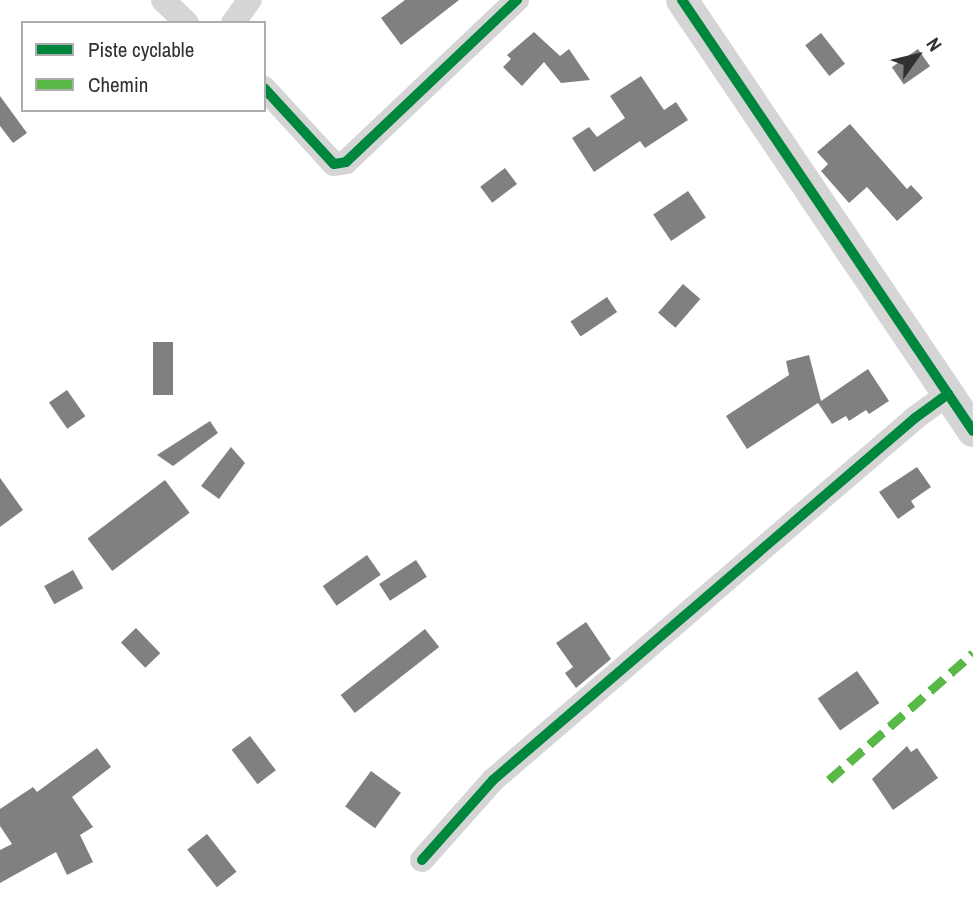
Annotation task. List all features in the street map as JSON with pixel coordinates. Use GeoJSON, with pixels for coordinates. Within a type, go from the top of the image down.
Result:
{"type":"FeatureCollection","features":[{"type":"Feature","properties":{"kind":"street"},"geometry":{"type":"LineString","coordinates":[[163,0],[185,21]]}},
{"type":"Feature","properties":{"kind":"street"},"geometry":{"type":"LineString","coordinates":[[234,21],[250,0]]}},
{"type":"Feature","properties":{"kind":"street"},"geometry":{"type":"LineString","coordinates":[[266,90],[334,164],[346,162],[517,0]]}},
{"type":"Feature","properties":{"kind":"street"},"geometry":{"type":"LineString","coordinates":[[682,0],[973,431]]}},
{"type":"Feature","properties":{"kind":"street"},"geometry":{"type":"LineString","coordinates":[[422,860],[493,780],[915,418],[948,394]]}},
{"type":"Feature","properties":{"kind":"building"},"geometry":{"type":"Polygon","coordinates":[[[405,0],[459,0],[401,45],[381,18],[405,0]]]}},
{"type":"Feature","properties":{"kind":"building"},"geometry":{"type":"Polygon","coordinates":[[[534,32],[560,56],[569,49],[590,80],[561,83],[544,62],[522,86],[503,67],[511,59],[507,55],[534,32]]]}},
{"type":"Feature","properties":{"kind":"building"},"geometry":{"type":"Polygon","coordinates":[[[821,33],[845,64],[829,76],[805,45],[821,33]]]}},
{"type":"Feature","properties":{"kind":"building"},"geometry":{"type":"Polygon","coordinates":[[[918,49],[930,66],[904,85],[892,67],[918,49]]]}},
{"type":"Feature","properties":{"kind":"building"},"geometry":{"type":"Polygon","coordinates":[[[641,76],[664,110],[676,102],[688,120],[645,148],[640,141],[594,172],[572,138],[589,127],[597,137],[625,118],[610,96],[641,76]]]}},
{"type":"Feature","properties":{"kind":"building"},"geometry":{"type":"Polygon","coordinates":[[[0,96],[27,133],[13,143],[0,126],[0,96]]]}},
{"type":"Feature","properties":{"kind":"building"},"geometry":{"type":"Polygon","coordinates":[[[850,124],[907,189],[911,185],[923,198],[897,221],[867,187],[849,203],[821,171],[828,164],[817,152],[850,124]]]}},
{"type":"Feature","properties":{"kind":"building"},"geometry":{"type":"Polygon","coordinates":[[[505,168],[517,184],[492,203],[480,187],[505,168]]]}},
{"type":"Feature","properties":{"kind":"building"},"geometry":{"type":"Polygon","coordinates":[[[688,191],[706,218],[671,241],[653,214],[688,191]]]}},
{"type":"Feature","properties":{"kind":"building"},"geometry":{"type":"Polygon","coordinates":[[[683,284],[700,299],[675,328],[658,313],[683,284]]]}},
{"type":"Feature","properties":{"kind":"building"},"geometry":{"type":"Polygon","coordinates":[[[607,297],[617,312],[581,337],[571,322],[607,297]]]}},
{"type":"Feature","properties":{"kind":"building"},"geometry":{"type":"Polygon","coordinates":[[[153,342],[173,342],[173,395],[153,395],[153,342]]]}},
{"type":"Feature","properties":{"kind":"building"},"geometry":{"type":"Polygon","coordinates":[[[809,355],[821,401],[868,369],[889,401],[869,414],[866,410],[849,421],[846,416],[832,424],[818,403],[747,449],[726,416],[789,375],[786,361],[809,355]]]}},
{"type":"Feature","properties":{"kind":"building"},"geometry":{"type":"Polygon","coordinates":[[[67,390],[85,416],[67,429],[49,403],[67,390]]]}},
{"type":"Feature","properties":{"kind":"building"},"geometry":{"type":"Polygon","coordinates":[[[210,421],[218,433],[173,466],[157,455],[210,421]]]}},
{"type":"Feature","properties":{"kind":"building"},"geometry":{"type":"Polygon","coordinates":[[[231,447],[245,463],[219,499],[201,486],[231,447]]]}},
{"type":"Feature","properties":{"kind":"building"},"geometry":{"type":"Polygon","coordinates":[[[917,467],[931,487],[911,501],[915,507],[898,519],[879,492],[917,467]]]}},
{"type":"Feature","properties":{"kind":"building"},"geometry":{"type":"Polygon","coordinates":[[[0,478],[23,510],[0,527],[0,478]]]}},
{"type":"Feature","properties":{"kind":"building"},"geometry":{"type":"Polygon","coordinates":[[[165,480],[190,513],[112,571],[88,538],[165,480]]]}},
{"type":"Feature","properties":{"kind":"building"},"geometry":{"type":"Polygon","coordinates":[[[367,555],[381,575],[337,606],[323,586],[367,555]]]}},
{"type":"Feature","properties":{"kind":"building"},"geometry":{"type":"Polygon","coordinates":[[[416,560],[427,577],[390,601],[379,584],[416,560]]]}},
{"type":"Feature","properties":{"kind":"building"},"geometry":{"type":"Polygon","coordinates":[[[73,570],[83,588],[54,604],[44,586],[73,570]]]}},
{"type":"Feature","properties":{"kind":"building"},"geometry":{"type":"Polygon","coordinates":[[[586,622],[611,659],[576,688],[565,673],[573,667],[556,643],[586,622]]]}},
{"type":"Feature","properties":{"kind":"building"},"geometry":{"type":"Polygon","coordinates":[[[136,628],[160,653],[145,668],[121,643],[136,628]]]}},
{"type":"Feature","properties":{"kind":"building"},"geometry":{"type":"Polygon","coordinates":[[[425,629],[439,647],[355,713],[341,695],[425,629]]]}},
{"type":"Feature","properties":{"kind":"building"},"geometry":{"type":"Polygon","coordinates":[[[857,671],[879,703],[840,730],[818,699],[857,671]]]}},
{"type":"Feature","properties":{"kind":"building"},"geometry":{"type":"Polygon","coordinates":[[[250,736],[276,770],[258,784],[232,750],[250,736]]]}},
{"type":"Feature","properties":{"kind":"building"},"geometry":{"type":"Polygon","coordinates":[[[907,746],[911,752],[917,748],[938,778],[893,810],[872,779],[907,746]]]}},
{"type":"Feature","properties":{"kind":"building"},"geometry":{"type":"Polygon","coordinates":[[[97,748],[111,767],[72,797],[93,827],[80,835],[93,862],[67,875],[56,852],[0,883],[0,850],[12,844],[0,826],[0,809],[33,787],[37,792],[97,748]]]}},
{"type":"Feature","properties":{"kind":"building"},"geometry":{"type":"Polygon","coordinates":[[[371,771],[401,793],[375,828],[345,807],[371,771]]]}},
{"type":"Feature","properties":{"kind":"building"},"geometry":{"type":"Polygon","coordinates":[[[207,834],[237,872],[217,887],[187,849],[207,834]]]}},
{"type":"Feature","properties":{"kind":"marked path"},"geometry":{"type":"LineString","coordinates":[[829,780],[973,653]]}},
{"type":"Feature","properties":{"kind":"cycle path"},"geometry":{"type":"LineString","coordinates":[[266,90],[334,164],[346,162],[517,0]]}},
{"type":"Feature","properties":{"kind":"cycle path"},"geometry":{"type":"LineString","coordinates":[[682,0],[973,431]]}},
{"type":"Feature","properties":{"kind":"cycle path"},"geometry":{"type":"LineString","coordinates":[[422,860],[493,780],[915,418],[948,394]]}}]}
